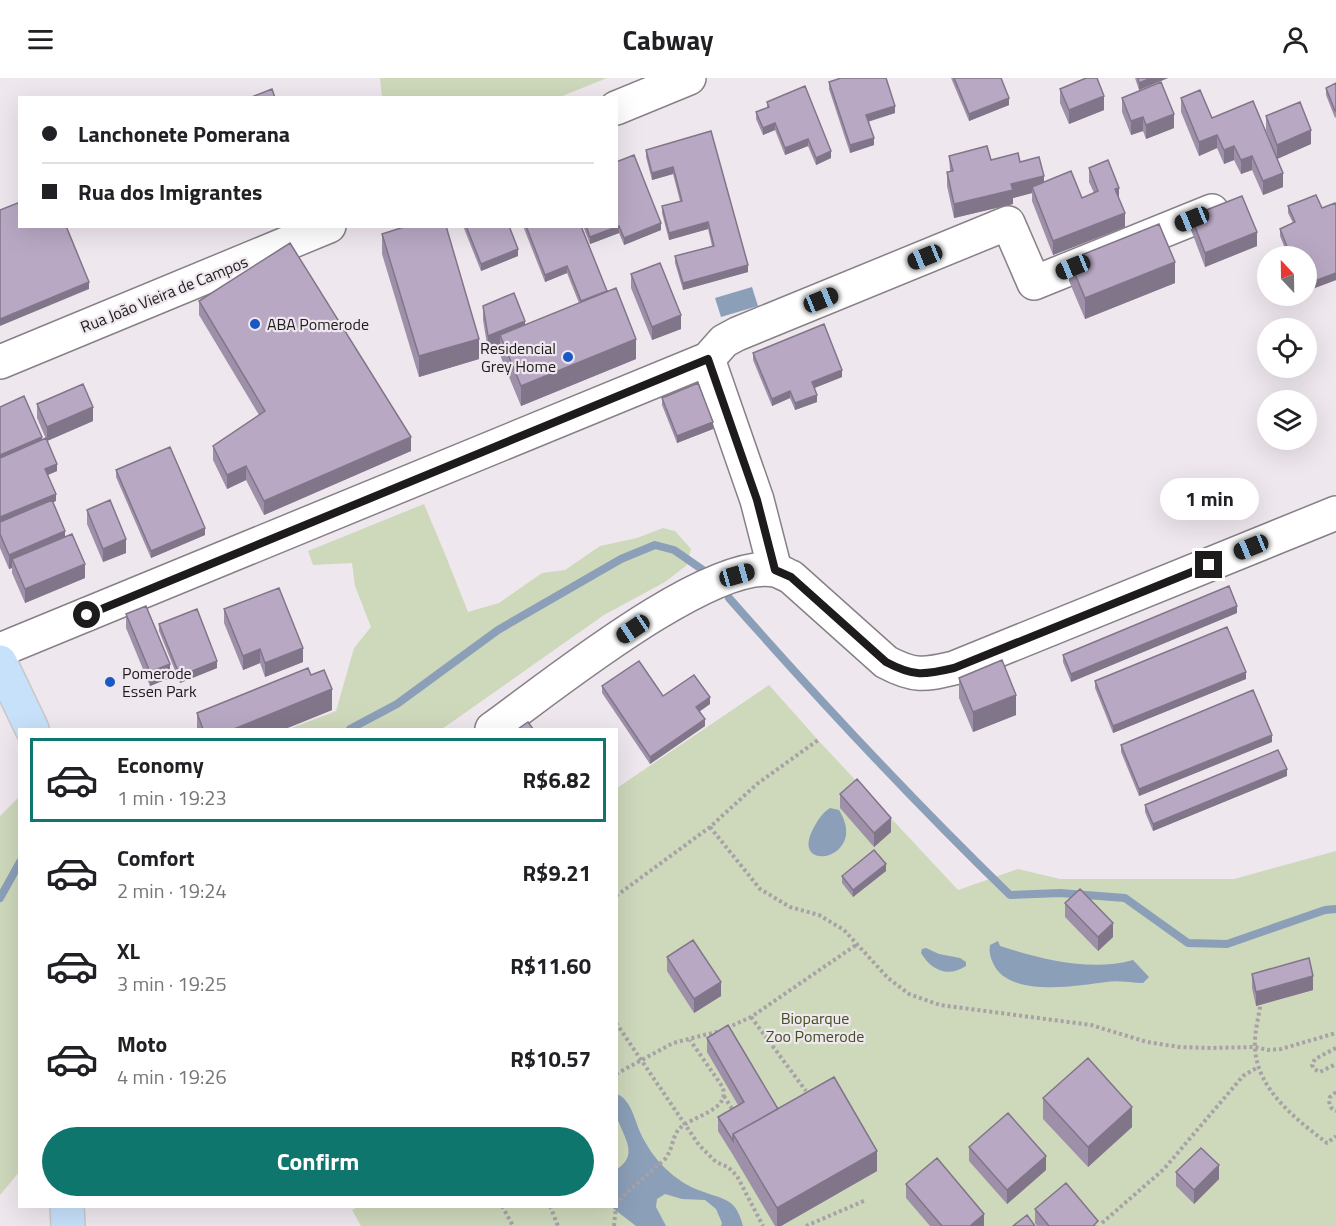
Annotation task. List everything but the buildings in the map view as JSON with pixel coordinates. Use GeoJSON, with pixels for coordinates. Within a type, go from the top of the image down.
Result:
{"type":"FeatureCollection","features":[{"type":"Feature","properties":{"kind":"main road"},"geometry":{"type":"LineString","coordinates":[[0,662],[33,728]]}},
{"type":"Feature","properties":{"kind":"main road"},"geometry":{"type":"LineString","coordinates":[[67,1208],[68,1226]]}},
{"type":"Feature","properties":{"kind":"street"},"geometry":{"type":"LineString","coordinates":[[618,107],[689,78]]}},
{"type":"Feature","properties":{"kind":"street"},"geometry":{"type":"LineString","coordinates":[[0,650],[708,359],[724,341],[737,334],[1008,223],[1034,283],[1212,211]]}},
{"type":"Feature","properties":{"kind":"street","name":"Rua João Vieira de Campos"},"geometry":{"type":"LineString","coordinates":[[0,362],[323,228]]}},
{"type":"Feature","properties":{"kind":"street"},"geometry":{"type":"LineString","coordinates":[[708,359],[757,500],[775,570]]}},
{"type":"Feature","properties":{"kind":"street"},"geometry":{"type":"LineString","coordinates":[[493,728],[613,642],[687,596],[721,579],[752,570],[775,570],[791,577],[886,662],[905,672],[929,674],[954,668],[1336,513]]}},
{"type":"Feature","properties":{"kind":"path"},"geometry":{"type":"LineString","coordinates":[[618,895],[710,827],[757,784],[818,740]]}},
{"type":"Feature","properties":{"kind":"path"},"geometry":{"type":"LineString","coordinates":[[710,827],[760,889],[790,907],[819,915],[843,930],[888,978],[909,994],[940,1005],[1091,1025],[1147,1042],[1179,1047],[1281,1049],[1336,1033]]}},
{"type":"Feature","properties":{"kind":"path"},"geometry":{"type":"LineString","coordinates":[[618,1073],[673,1043],[708,1035],[751,1017],[856,945]]}},
{"type":"Feature","properties":{"kind":"path"},"geometry":{"type":"LineString","coordinates":[[1261,1000],[1255,1047],[1258,1067],[1276,1097],[1292,1115],[1327,1143],[1336,1136]]}},
{"type":"Feature","properties":{"kind":"path"},"geometry":{"type":"LineString","coordinates":[[751,1017],[806,1091]]}},
{"type":"Feature","properties":{"kind":"path"},"geometry":{"type":"LineString","coordinates":[[618,1026],[699,1145],[716,1162],[728,1167],[737,1176],[763,1226]]}},
{"type":"Feature","properties":{"kind":"path"},"geometry":{"type":"LineString","coordinates":[[690,1040],[722,1086],[724,1095],[738,1118]]}},
{"type":"Feature","properties":{"kind":"path"},"geometry":{"type":"LineString","coordinates":[[1336,1048],[1315,1059],[1312,1065],[1314,1070],[1320,1072],[1336,1064]]}},
{"type":"Feature","properties":{"kind":"path"},"geometry":{"type":"LineString","coordinates":[[1102,1222],[1164,1169],[1243,1076],[1258,1067]]}},
{"type":"Feature","properties":{"kind":"path"},"geometry":{"type":"LineString","coordinates":[[1336,1092],[1330,1097],[1329,1103],[1336,1111]]}},
{"type":"Feature","properties":{"kind":"path"},"geometry":{"type":"LineString","coordinates":[[618,1203],[665,1159],[670,1152],[676,1133],[684,1125],[721,1104],[724,1095]]}},
{"type":"Feature","properties":{"kind":"path"},"geometry":{"type":"LineString","coordinates":[[806,1226],[866,1200]]}},
{"type":"Feature","properties":{"kind":"path"},"geometry":{"type":"LineString","coordinates":[[503,1208],[513,1226]]}},
{"type":"Feature","properties":{"kind":"path"},"geometry":{"type":"LineString","coordinates":[[551,1208],[558,1226]]}},
{"type":"Feature","properties":{"kind":"path"},"geometry":{"type":"LineString","coordinates":[[614,1226],[616,1208]]}},
{"type":"Feature","properties":{"kind":"green space"},"geometry":{"type":"Polygon","coordinates":[[[380,78],[607,78],[562,96],[382,96],[380,78]]]}},
{"type":"Feature","properties":{"kind":"green space"},"geometry":{"type":"Polygon","coordinates":[[[424,504],[468,612],[499,603],[542,573],[565,570],[600,546],[637,538],[663,528],[675,531],[691,549],[687,565],[665,582],[604,615],[443,728],[292,728],[336,711],[354,648],[371,627],[355,586],[352,563],[313,565],[308,551],[424,504]]]}},
{"type":"Feature","properties":{"kind":"green space","name":"Bioparque Zoo Pomerode"},"geometry":{"type":"Polygon","coordinates":[[[769,685],[958,890],[1018,869],[1060,879],[1234,879],[1336,851],[1336,1226],[361,1226],[352,1210],[356,1208],[618,1208],[618,787],[769,685]]]}},
{"type":"Feature","properties":{"kind":"green space"},"geometry":{"type":"Polygon","coordinates":[[[18,798],[18,1173],[0,1195],[0,816],[18,798]]]}},
{"type":"Feature","properties":{"kind":"water"},"geometry":{"type":"Polygon","coordinates":[[[752,287],[758,306],[721,317],[715,298],[752,287]]]}},
{"type":"Feature","properties":{"kind":"water"},"geometry":{"type":"Polygon","coordinates":[[[830,808],[839,810],[846,827],[845,840],[838,850],[829,855],[819,856],[811,852],[808,843],[816,823],[830,808]]]}},
{"type":"Feature","properties":{"kind":"water"},"geometry":{"type":"Polygon","coordinates":[[[998,941],[1000,946],[1066,962],[1100,965],[1133,960],[1149,977],[1143,983],[1115,981],[1061,987],[1027,985],[1001,974],[993,963],[990,945],[998,941]]]}},
{"type":"Feature","properties":{"kind":"water"},"geometry":{"type":"Polygon","coordinates":[[[926,948],[939,954],[960,958],[966,962],[966,966],[959,970],[946,972],[935,968],[921,953],[922,949],[926,948]]]}},
{"type":"Feature","properties":{"kind":"water"},"geometry":{"type":"Polygon","coordinates":[[[618,1095],[626,1100],[645,1142],[662,1165],[687,1185],[728,1201],[737,1210],[743,1226],[721,1226],[722,1223],[716,1209],[705,1200],[682,1199],[665,1194],[657,1199],[656,1207],[666,1226],[636,1226],[613,1208],[618,1208],[618,1168],[628,1156],[627,1142],[618,1120],[618,1095]]]}},
{"type":"Feature","properties":{"kind":"waterway"},"geometry":{"type":"LineString","coordinates":[[352,728],[397,704],[498,630],[621,559],[655,545],[674,550],[703,570]]}},
{"type":"Feature","properties":{"kind":"waterway"},"geometry":{"type":"LineString","coordinates":[[729,598],[866,749],[1010,895],[1060,893],[1125,898],[1188,943],[1227,944],[1325,910],[1336,909]]}},
{"type":"Feature","properties":{"kind":"waterway"},"geometry":{"type":"LineString","coordinates":[[0,898],[18,866]]}},
{"type":"Feature","properties":{"kind":"place","name":"ABA Pomerode"},"geometry":{"type":"Point","coordinates":[255,324]}},
{"type":"Feature","properties":{"kind":"place","name":"Residencial Grey Home"},"geometry":{"type":"Point","coordinates":[568,357]}},
{"type":"Feature","properties":{"kind":"place","name":"Pomerode Essen Park"},"geometry":{"type":"Point","coordinates":[110,682]}},
{"type":"Feature","properties":{"kind":"route"},"geometry":{"type":"LineString","coordinates":[[87,615],[708,359],[757,500],[775,570],[791,577],[886,662],[905,672],[929,674],[954,668],[1209,565]]}}]}
